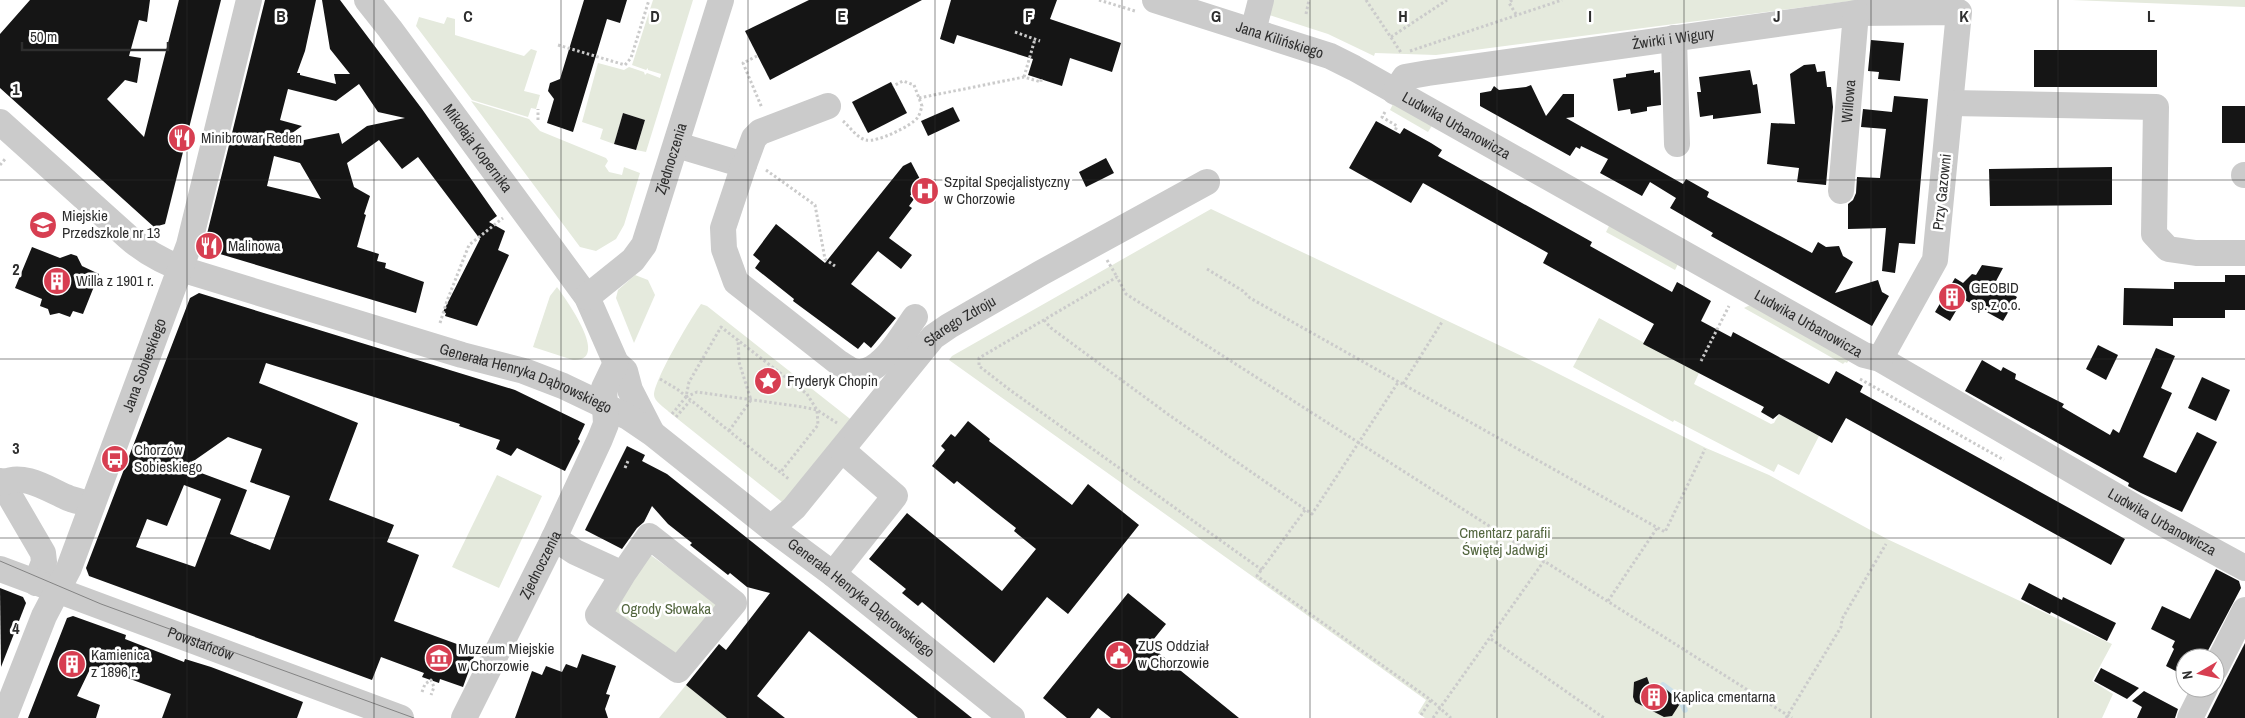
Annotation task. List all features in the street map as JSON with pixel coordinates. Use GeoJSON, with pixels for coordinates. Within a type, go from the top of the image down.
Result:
{"type":"FeatureCollection","features":[{"type":"Feature","properties":{"kind":"street","name":"Jana Sobieskiego"},"geometry":{"type":"LineString","coordinates":[[4,718],[46,586],[69,568],[189,246],[249,0]]}},
{"type":"Feature","properties":{"kind":"street","name":"Mikołaja Kopernika"},"geometry":{"type":"LineString","coordinates":[[367,0],[587,297],[616,363],[625,372],[630,390],[653,434]]}},
{"type":"Feature","properties":{"kind":"street","name":"Zjednoczenia"},"geometry":{"type":"LineString","coordinates":[[587,297],[633,260],[644,245],[722,0]]}},
{"type":"Feature","properties":{"kind":"street"},"geometry":{"type":"LineString","coordinates":[[1253,31],[1261,0]]}},
{"type":"Feature","properties":{"kind":"street","name":"Jana Kilińskiego"},"geometry":{"type":"LineString","coordinates":[[1147,6],[1253,31],[1330,56],[1373,79]]}},
{"type":"Feature","properties":{"kind":"street","name":"Żwirki i Wigury"},"geometry":{"type":"LineString","coordinates":[[1388,107],[1405,77],[1856,13],[1958,12]]}},
{"type":"Feature","properties":{"kind":"street","name":"Przy Gazowni"},"geometry":{"type":"LineString","coordinates":[[1880,359],[1935,260],[1958,12]]}},
{"type":"Feature","properties":{"kind":"street","name":"Willowa"},"geometry":{"type":"LineString","coordinates":[[1841,191],[1856,13]]}},
{"type":"Feature","properties":{"kind":"street"},"geometry":{"type":"LineString","coordinates":[[1674,38],[1677,144]]}},
{"type":"Feature","properties":{"kind":"street","name":"Ludwika Urbanowicza"},"geometry":{"type":"LineString","coordinates":[[1373,79],[1388,107],[1858,352],[1880,359],[2164,524],[2245,568]]}},
{"type":"Feature","properties":{"kind":"street"},"geometry":{"type":"LineString","coordinates":[[1951,103],[2156,107],[2154,234],[2168,249],[2196,253],[2245,252]]}},
{"type":"Feature","properties":{"kind":"street"},"geometry":{"type":"LineString","coordinates":[[828,106],[770,127],[760,132],[754,138],[723,228],[724,249],[736,282],[839,363],[853,371],[874,368],[883,361],[915,317]]}},
{"type":"Feature","properties":{"kind":"street","name":"Generała Henryka Dąbrowskiego"},"geometry":{"type":"LineString","coordinates":[[0,122],[150,255],[180,268],[462,355],[524,371],[564,386],[628,417],[653,434],[771,528],[833,574],[1012,718]]}},
{"type":"Feature","properties":{"kind":"street"},"geometry":{"type":"LineString","coordinates":[[677,145],[746,161]]}},
{"type":"Feature","properties":{"kind":"street","name":"Starego Zdroju"},"geometry":{"type":"LineString","coordinates":[[771,528],[794,508],[933,337],[949,326],[1207,182]]}},
{"type":"Feature","properties":{"kind":"street","name":"Zjednoczenia"},"geometry":{"type":"LineString","coordinates":[[464,718],[554,538],[606,424],[604,388],[616,363]]}},
{"type":"Feature","properties":{"kind":"street"},"geometry":{"type":"LineString","coordinates":[[833,574],[895,496],[848,442]]}},
{"type":"Feature","properties":{"kind":"street"},"geometry":{"type":"LineString","coordinates":[[46,586],[43,553],[2,482],[9,480],[43,484],[66,497],[92,505]]}},
{"type":"Feature","properties":{"kind":"street"},"geometry":{"type":"LineString","coordinates":[[649,536],[734,603],[678,670],[598,615],[623,574],[649,536]]}},
{"type":"Feature","properties":{"kind":"street"},"geometry":{"type":"LineString","coordinates":[[554,538],[574,552],[623,574]]}},
{"type":"Feature","properties":{"kind":"street","name":"Powstańców"},"geometry":{"type":"LineString","coordinates":[[0,569],[402,718]]}},
{"type":"Feature","properties":{"kind":"street"},"geometry":{"type":"LineString","coordinates":[[2225,649],[2245,610]]}},
{"type":"Feature","properties":{"kind":"street"},"geometry":{"type":"LineString","coordinates":[[2190,718],[2200,698]]}},
{"type":"Feature","properties":{"kind":"path"},"geometry":{"type":"LineString","coordinates":[[558,45],[625,65],[631,58],[650,0]]}},
{"type":"Feature","properties":{"kind":"path"},"geometry":{"type":"LineString","coordinates":[[1099,0],[1147,6]]}},
{"type":"Feature","properties":{"kind":"path"},"geometry":{"type":"LineString","coordinates":[[1306,14],[1309,0]]}},
{"type":"Feature","properties":{"kind":"path"},"geometry":{"type":"LineString","coordinates":[[1366,0],[1402,54]]}},
{"type":"Feature","properties":{"kind":"path"},"geometry":{"type":"LineString","coordinates":[[1391,37],[1448,0]]}},
{"type":"Feature","properties":{"kind":"path"},"geometry":{"type":"LineString","coordinates":[[1398,61],[1402,54],[1562,0]]}},
{"type":"Feature","properties":{"kind":"path"},"geometry":{"type":"LineString","coordinates":[[1509,1],[1516,14]]}},
{"type":"Feature","properties":{"kind":"path"},"geometry":{"type":"LineString","coordinates":[[1015,32],[1040,41]]}},
{"type":"Feature","properties":{"kind":"path"},"geometry":{"type":"LineString","coordinates":[[1024,77],[1035,39]]}},
{"type":"Feature","properties":{"kind":"path"},"geometry":{"type":"LineString","coordinates":[[756,56],[743,63],[770,127]]}},
{"type":"Feature","properties":{"kind":"path"},"geometry":{"type":"LineString","coordinates":[[919,98],[1024,77],[1041,82],[1042,79]]}},
{"type":"Feature","properties":{"kind":"path"},"geometry":{"type":"LineString","coordinates":[[828,106],[860,138],[876,141],[910,124],[918,117],[922,106],[914,85],[903,81],[893,86]]}},
{"type":"Feature","properties":{"kind":"path"},"geometry":{"type":"LineString","coordinates":[[1388,107],[1382,118],[1397,126],[1395,131]]}},
{"type":"Feature","properties":{"kind":"path"},"geometry":{"type":"LineString","coordinates":[[538,109],[538,120]]}},
{"type":"Feature","properties":{"kind":"path"},"geometry":{"type":"LineString","coordinates":[[0,165],[7,157]]}},
{"type":"Feature","properties":{"kind":"path"},"geometry":{"type":"LineString","coordinates":[[746,161],[815,205],[825,259],[835,266]]}},
{"type":"Feature","properties":{"kind":"path"},"geometry":{"type":"LineString","coordinates":[[440,323],[469,245],[505,216]]}},
{"type":"Feature","properties":{"kind":"path"},"geometry":{"type":"LineString","coordinates":[[1207,269],[1243,291],[1250,298],[1665,532],[1705,449]]}},
{"type":"Feature","properties":{"kind":"path"},"geometry":{"type":"LineString","coordinates":[[1262,570],[979,366],[977,360],[1117,277],[1126,294],[1789,717],[1841,626],[1842,619],[1886,544]]}},
{"type":"Feature","properties":{"kind":"path"},"geometry":{"type":"LineString","coordinates":[[1721,301],[1735,309]]}},
{"type":"Feature","properties":{"kind":"path"},"geometry":{"type":"LineString","coordinates":[[1701,361],[1729,306]]}},
{"type":"Feature","properties":{"kind":"path"},"geometry":{"type":"LineString","coordinates":[[1044,320],[1059,334],[1170,416],[1312,514],[1399,381]]}},
{"type":"Feature","properties":{"kind":"path"},"geometry":{"type":"LineString","coordinates":[[1404,384],[1442,322]]}},
{"type":"Feature","properties":{"kind":"path"},"geometry":{"type":"LineString","coordinates":[[686,397],[689,382],[721,326],[807,394],[817,410],[848,442]]}},
{"type":"Feature","properties":{"kind":"path"},"geometry":{"type":"LineString","coordinates":[[738,339],[738,362],[751,400]]}},
{"type":"Feature","properties":{"kind":"path"},"geometry":{"type":"LineString","coordinates":[[1852,374],[2005,460]]}},
{"type":"Feature","properties":{"kind":"path"},"geometry":{"type":"LineString","coordinates":[[660,379],[677,389],[806,493]]}},
{"type":"Feature","properties":{"kind":"path"},"geometry":{"type":"LineString","coordinates":[[672,414],[686,397],[697,392],[817,410]]}},
{"type":"Feature","properties":{"kind":"path"},"geometry":{"type":"LineString","coordinates":[[729,432],[751,400]]}},
{"type":"Feature","properties":{"kind":"path"},"geometry":{"type":"LineString","coordinates":[[676,417],[690,401]]}},
{"type":"Feature","properties":{"kind":"path"},"geometry":{"type":"LineString","coordinates":[[780,473],[818,424],[817,410]]}},
{"type":"Feature","properties":{"kind":"path"},"geometry":{"type":"LineString","coordinates":[[625,468],[628,461]]}},
{"type":"Feature","properties":{"kind":"path"},"geometry":{"type":"LineString","coordinates":[[1305,510],[1257,576],[1431,700],[1451,718]]}},
{"type":"Feature","properties":{"kind":"path"},"geometry":{"type":"LineString","coordinates":[[1608,601],[1657,528]]}},
{"type":"Feature","properties":{"kind":"path"},"geometry":{"type":"LineString","coordinates":[[1433,718],[1491,639],[1544,561]]}},
{"type":"Feature","properties":{"kind":"path"},"geometry":{"type":"LineString","coordinates":[[1491,639],[1604,718]]}},
{"type":"Feature","properties":{"kind":"path"},"geometry":{"type":"LineString","coordinates":[[422,692],[425,684],[431,680],[434,687],[431,695]]}},
{"type":"Feature","properties":{"kind":"path"},"geometry":{"type":"LineString","coordinates":[[1420,715],[1431,700]]}},
{"type":"Feature","properties":{"kind":"green space"},"geometry":{"type":"Polygon","coordinates":[[[653,0],[693,0],[646,152],[636,150],[645,120],[623,113],[614,144],[600,139],[603,129],[582,122],[598,63],[624,70],[629,67],[644,72],[645,75],[647,73],[660,78],[661,74],[648,70],[648,68],[646,70],[632,65],[653,0]]]}},
{"type":"Feature","properties":{"kind":"green space"},"geometry":{"type":"Polygon","coordinates":[[[1271,0],[1858,0],[1436,55],[1375,53],[1374,56],[1328,34],[1269,15],[1271,0]]]}},
{"type":"Feature","properties":{"kind":"green space"},"geometry":{"type":"Polygon","coordinates":[[[2072,0],[2245,0],[2245,7],[2072,0]]]}},
{"type":"Feature","properties":{"kind":"green space"},"geometry":{"type":"Polygon","coordinates":[[[419,17],[444,24],[447,17],[455,19],[455,35],[524,56],[531,49],[537,51],[524,91],[540,95],[536,109],[531,108],[528,117],[472,100],[416,26],[419,17]]]}},
{"type":"Feature","properties":{"kind":"green space"},"geometry":{"type":"Polygon","coordinates":[[[471,101],[529,119],[540,131],[606,158],[608,161],[605,166],[609,172],[622,175],[624,167],[640,173],[624,225],[616,239],[596,251],[580,247],[471,101]]]}},
{"type":"Feature","properties":{"kind":"green space"},"geometry":{"type":"Polygon","coordinates":[[[1394,102],[1433,124],[1428,132],[1390,110],[1394,102]]]}},
{"type":"Feature","properties":{"kind":"green space","name":"Cmentarz parafii Świętej Jadwigi"},"geometry":{"type":"Polygon","coordinates":[[[1211,209],[1541,365],[1706,448],[1769,475],[1887,539],[2112,644],[2092,681],[2113,694],[2102,718],[1425,718],[1418,713],[1426,700],[949,360],[952,356],[1211,209]]]}},
{"type":"Feature","properties":{"kind":"green space"},"geometry":{"type":"Polygon","coordinates":[[[1610,224],[1679,262],[1675,270],[1606,232],[1610,224]]]}},
{"type":"Feature","properties":{"kind":"green space"},"geometry":{"type":"Polygon","coordinates":[[[635,275],[648,280],[655,295],[634,343],[616,298],[618,290],[635,275]]]}},
{"type":"Feature","properties":{"kind":"green space"},"geometry":{"type":"Polygon","coordinates":[[[557,287],[583,328],[588,351],[584,358],[573,360],[533,347],[550,296],[557,287]]]}},
{"type":"Feature","properties":{"kind":"green space"},"geometry":{"type":"Polygon","coordinates":[[[701,304],[707,306],[854,422],[787,506],[669,412],[654,397],[666,363],[701,304]]]}},
{"type":"Feature","properties":{"kind":"green space"},"geometry":{"type":"Polygon","coordinates":[[[1752,304],[1850,358],[1847,363],[1843,364],[1744,308],[1752,304]]]}},
{"type":"Feature","properties":{"kind":"green space"},"geometry":{"type":"Polygon","coordinates":[[[1599,318],[1699,373],[1694,384],[1771,424],[1774,423],[1779,414],[1819,436],[1799,475],[1778,464],[1774,472],[1674,420],[1673,422],[1573,367],[1599,318]]]}},
{"type":"Feature","properties":{"kind":"green space"},"geometry":{"type":"Polygon","coordinates":[[[497,475],[542,496],[499,588],[452,567],[497,475]]]}},
{"type":"Feature","properties":{"kind":"green space","name":"Ogrody Słowaka"},"geometry":{"type":"Polygon","coordinates":[[[649,554],[718,603],[676,659],[608,612],[649,554]]]}},
{"type":"Feature","properties":{"kind":"green space"},"geometry":{"type":"Polygon","coordinates":[[[686,685],[727,718],[659,718],[686,685]]]}},
{"type":"Feature","properties":{"kind":"building"},"geometry":{"type":"Polygon","coordinates":[[[30,0],[150,0],[147,22],[139,20],[129,56],[141,58],[137,83],[125,80],[107,99],[144,137],[179,0],[221,0],[165,224],[154,227],[0,88],[0,34],[30,0]]]}},
{"type":"Feature","properties":{"kind":"building"},"geometry":{"type":"Polygon","coordinates":[[[265,0],[316,0],[305,51],[297,73],[336,84],[334,74],[350,74],[330,49],[322,0],[340,0],[422,109],[497,216],[489,222],[505,231],[498,250],[509,255],[477,326],[445,316],[446,313],[443,312],[480,239],[418,157],[402,169],[379,140],[347,163],[354,187],[370,196],[357,247],[379,254],[377,261],[386,263],[385,268],[424,282],[416,313],[210,251],[205,242],[265,0]],[[359,84],[336,101],[288,89],[280,120],[302,126],[274,146],[339,133],[342,144],[367,126],[405,118],[378,112],[359,84]],[[274,156],[267,186],[321,199],[300,163],[274,156]]]}},
{"type":"Feature","properties":{"kind":"building"},"geometry":{"type":"Polygon","coordinates":[[[584,0],[627,0],[620,23],[607,19],[573,132],[547,123],[554,99],[548,91],[550,83],[560,79],[584,0]]]}},
{"type":"Feature","properties":{"kind":"building"},"geometry":{"type":"Polygon","coordinates":[[[809,0],[922,0],[770,80],[745,31],[809,0]]]}},
{"type":"Feature","properties":{"kind":"building"},"geometry":{"type":"Polygon","coordinates":[[[951,0],[1057,0],[1050,19],[1121,43],[1112,72],[1070,58],[1062,86],[1028,75],[1033,59],[957,35],[954,44],[940,39],[951,0]]]}},
{"type":"Feature","properties":{"kind":"building"},"geometry":{"type":"Polygon","coordinates":[[[1871,40],[1904,43],[1900,81],[1878,79],[1879,72],[1868,71],[1871,40]]]}},
{"type":"Feature","properties":{"kind":"building"},"geometry":{"type":"Polygon","coordinates":[[[2034,50],[2157,50],[2157,87],[2034,87],[2034,50]]]}},
{"type":"Feature","properties":{"kind":"building"},"geometry":{"type":"Polygon","coordinates":[[[1815,64],[1817,72],[1825,71],[1827,87],[1831,87],[1833,107],[1826,185],[1797,182],[1799,168],[1767,164],[1771,123],[1795,124],[1790,74],[1804,65],[1815,64]]]}},
{"type":"Feature","properties":{"kind":"building"},"geometry":{"type":"Polygon","coordinates":[[[1654,70],[1654,73],[1660,72],[1661,105],[1647,107],[1647,111],[1631,114],[1630,109],[1618,111],[1613,79],[1626,77],[1626,74],[1654,70]]]}},
{"type":"Feature","properties":{"kind":"building"},"geometry":{"type":"Polygon","coordinates":[[[1750,70],[1753,85],[1757,84],[1761,113],[1713,119],[1713,115],[1700,117],[1697,92],[1701,92],[1699,77],[1750,70]]]}},
{"type":"Feature","properties":{"kind":"building"},"geometry":{"type":"Polygon","coordinates":[[[891,82],[907,113],[868,133],[852,102],[891,82]]]}},
{"type":"Feature","properties":{"kind":"building"},"geometry":{"type":"Polygon","coordinates":[[[1531,85],[1546,116],[1563,94],[1574,94],[1574,117],[1566,118],[1683,184],[1686,179],[1709,192],[1707,197],[1812,253],[1818,242],[1826,247],[1839,246],[1843,256],[1853,262],[1835,293],[1878,280],[1882,292],[1889,296],[1872,326],[1711,236],[1713,233],[1670,208],[1676,198],[1650,182],[1642,196],[1600,173],[1608,159],[1581,146],[1580,149],[1576,147],[1570,156],[1480,106],[1480,93],[1491,91],[1494,86],[1499,90],[1531,85]]]}},
{"type":"Feature","properties":{"kind":"building"},"geometry":{"type":"Polygon","coordinates":[[[1894,96],[1928,99],[1915,244],[1899,243],[1895,273],[1882,271],[1886,228],[1848,229],[1848,204],[1853,200],[1856,193],[1857,177],[1880,178],[1886,129],[1861,127],[1863,109],[1892,112],[1894,96]]]}},
{"type":"Feature","properties":{"kind":"building"},"geometry":{"type":"Polygon","coordinates":[[[2222,106],[2245,106],[2245,143],[2222,143],[2222,106]]]}},
{"type":"Feature","properties":{"kind":"building"},"geometry":{"type":"Polygon","coordinates":[[[953,107],[960,121],[928,136],[921,121],[953,107]]]}},
{"type":"Feature","properties":{"kind":"building"},"geometry":{"type":"Polygon","coordinates":[[[623,113],[645,120],[636,150],[614,144],[623,113]]]}},
{"type":"Feature","properties":{"kind":"building"},"geometry":{"type":"Polygon","coordinates":[[[1376,121],[1400,134],[1404,128],[1431,143],[1442,150],[1438,156],[1592,242],[1590,246],[1672,292],[1677,282],[1711,301],[1701,321],[1731,337],[1733,332],[1829,384],[1836,371],[1863,386],[1860,392],[2125,539],[2111,565],[1846,418],[1832,443],[1779,414],[1773,419],[1761,412],[1764,407],[1643,344],[1654,324],[1543,263],[1548,253],[1423,183],[1411,203],[1349,168],[1376,121]]]}},
{"type":"Feature","properties":{"kind":"building"},"geometry":{"type":"Polygon","coordinates":[[[1106,158],[1114,173],[1086,187],[1079,172],[1106,158]]]}},
{"type":"Feature","properties":{"kind":"building"},"geometry":{"type":"Polygon","coordinates":[[[911,162],[921,181],[910,196],[914,199],[909,206],[912,208],[889,238],[912,255],[901,269],[878,251],[851,284],[896,318],[871,348],[864,342],[858,349],[793,301],[794,299],[755,268],[760,261],[753,255],[776,224],[825,263],[903,166],[911,162]]]}},
{"type":"Feature","properties":{"kind":"building"},"geometry":{"type":"Polygon","coordinates":[[[2112,167],[2112,205],[1990,206],[1989,169],[2112,167]]]}},
{"type":"Feature","properties":{"kind":"building","name":"Willa z 1901 r."},"geometry":{"type":"Polygon","coordinates":[[[32,247],[60,258],[71,254],[77,256],[82,266],[99,274],[83,314],[73,311],[70,317],[59,313],[50,315],[48,309],[40,306],[42,299],[15,288],[32,247]]]}},
{"type":"Feature","properties":{"kind":"building"},"geometry":{"type":"Polygon","coordinates":[[[1982,265],[2003,268],[1995,283],[2017,297],[2003,321],[1963,299],[1950,321],[1935,312],[1955,278],[1963,283],[1972,274],[1976,275],[1982,265]]]}},
{"type":"Feature","properties":{"kind":"building"},"geometry":{"type":"Polygon","coordinates":[[[2225,275],[2245,275],[2245,310],[2225,310],[2225,318],[2173,318],[2173,326],[2123,325],[2124,288],[2174,289],[2174,282],[2225,282],[2225,275]]]}},
{"type":"Feature","properties":{"kind":"building"},"geometry":{"type":"Polygon","coordinates":[[[199,293],[515,390],[585,424],[578,439],[580,441],[565,471],[517,448],[511,456],[496,449],[500,440],[459,426],[460,424],[266,363],[259,383],[358,423],[329,500],[394,525],[387,542],[419,555],[394,621],[476,651],[463,687],[440,679],[439,683],[422,677],[424,673],[381,657],[372,680],[89,576],[86,568],[190,298],[199,293]],[[228,437],[185,467],[247,490],[230,534],[270,550],[290,496],[250,482],[262,449],[228,437]],[[184,485],[167,526],[147,519],[136,547],[195,567],[221,499],[184,485]]]}},
{"type":"Feature","properties":{"kind":"building"},"geometry":{"type":"Polygon","coordinates":[[[2098,345],[2118,355],[2106,380],[2086,369],[2098,345]]]}},
{"type":"Feature","properties":{"kind":"building"},"geometry":{"type":"Polygon","coordinates":[[[2156,348],[2175,356],[2161,388],[2172,393],[2143,457],[2176,473],[2197,432],[2217,442],[2182,512],[2128,486],[2129,483],[1965,391],[1982,360],[2001,371],[2003,367],[2016,374],[2015,379],[2064,404],[2062,407],[2110,435],[2113,429],[2119,433],[2156,348]]]}},
{"type":"Feature","properties":{"kind":"building"},"geometry":{"type":"Polygon","coordinates":[[[2202,377],[2230,390],[2216,421],[2188,408],[2202,377]]]}},
{"type":"Feature","properties":{"kind":"building"},"geometry":{"type":"Polygon","coordinates":[[[968,421],[990,439],[989,441],[1072,505],[1088,484],[1139,525],[1068,614],[1047,597],[994,663],[922,602],[918,606],[902,593],[906,589],[869,559],[907,513],[1002,591],[1036,549],[1014,531],[1016,528],[957,481],[954,484],[932,466],[945,450],[941,446],[951,434],[955,437],[968,421]]]}},
{"type":"Feature","properties":{"kind":"building"},"geometry":{"type":"Polygon","coordinates":[[[627,446],[645,455],[642,461],[667,474],[972,718],[918,718],[809,631],[757,696],[785,718],[727,718],[686,685],[719,644],[726,650],[770,593],[747,587],[730,573],[728,575],[690,545],[692,543],[668,524],[652,506],[644,522],[637,528],[622,549],[585,530],[627,446]]]}},
{"type":"Feature","properties":{"kind":"building"},"geometry":{"type":"Polygon","coordinates":[[[2216,569],[2239,581],[2241,588],[2209,648],[2175,648],[2175,671],[2166,666],[2174,649],[2172,647],[2175,641],[2151,629],[2162,606],[2190,619],[2216,569]]]}},
{"type":"Feature","properties":{"kind":"building"},"geometry":{"type":"Polygon","coordinates":[[[2029,583],[2062,600],[2063,597],[2116,623],[2107,641],[2021,599],[2029,583]]]}},
{"type":"Feature","properties":{"kind":"building"},"geometry":{"type":"Polygon","coordinates":[[[0,588],[23,597],[26,603],[1,667],[0,588]]]}},
{"type":"Feature","properties":{"kind":"building","name":"ZUS Oddział w Chorzowie"},"geometry":{"type":"Polygon","coordinates":[[[1128,593],[1166,624],[1149,645],[1239,718],[1111,718],[1098,708],[1090,718],[1067,718],[1043,698],[1128,593]]]}},
{"type":"Feature","properties":{"kind":"building"},"geometry":{"type":"Polygon","coordinates":[[[73,616],[126,635],[125,639],[184,662],[185,659],[211,667],[303,702],[297,718],[162,718],[171,694],[103,669],[91,667],[77,696],[100,705],[96,718],[28,718],[67,618],[73,616]]]}},
{"type":"Feature","properties":{"kind":"building"},"geometry":{"type":"Polygon","coordinates":[[[2245,643],[2245,718],[2207,718],[2217,698],[2225,698],[2225,682],[2245,643]]]}},
{"type":"Feature","properties":{"kind":"building"},"geometry":{"type":"Polygon","coordinates":[[[582,654],[616,666],[606,694],[610,695],[605,709],[608,718],[515,718],[532,671],[542,675],[546,666],[562,672],[566,664],[577,668],[582,654]]]}},
{"type":"Feature","properties":{"kind":"building"},"geometry":{"type":"Polygon","coordinates":[[[2101,668],[2139,688],[2127,699],[2094,681],[2101,668]]]}},
{"type":"Feature","properties":{"kind":"building","name":"Kaplica cmentarna"},"geometry":{"type":"Polygon","coordinates":[[[1647,677],[1653,694],[1661,685],[1681,702],[1672,716],[1664,717],[1635,702],[1633,697],[1634,682],[1647,677]]]}},
{"type":"Feature","properties":{"kind":"building"},"geometry":{"type":"Polygon","coordinates":[[[2144,691],[2178,709],[2175,718],[2137,718],[2142,707],[2132,701],[2144,691]]]}},
{"type":"Feature","properties":{"kind":"waterway"},"geometry":{"type":"LineString","coordinates":[[1663,685],[1678,696],[1685,710]]}},
{"type":"Feature","properties":{"kind":"tram line"},"geometry":{"type":"LineString","coordinates":[[0,561],[101,604],[414,718]]}},
{"type":"Feature","properties":{"kind":"place","name":"Minibrowar Reden"},"geometry":{"type":"Point","coordinates":[182,138]}},
{"type":"Feature","properties":{"kind":"place","name":"Szpital Specjalistyczny w Chorzowie"},"geometry":{"type":"Point","coordinates":[925,191]}},
{"type":"Feature","properties":{"kind":"place","name":"Miejskie Przedszkole nr 13"},"geometry":{"type":"Point","coordinates":[43,225]}},
{"type":"Feature","properties":{"kind":"place","name":"Malinowa"},"geometry":{"type":"Point","coordinates":[209,246]}},
{"type":"Feature","properties":{"kind":"place","name":"Willa z 1901 r."},"geometry":{"type":"Point","coordinates":[57,281]}},
{"type":"Feature","properties":{"kind":"place","name":"GEOBID sp. z o.o."},"geometry":{"type":"Point","coordinates":[1952,297]}},
{"type":"Feature","properties":{"kind":"place","name":"Fryderyk Chopin"},"geometry":{"type":"Point","coordinates":[768,381]}},
{"type":"Feature","properties":{"kind":"place","name":"Chorzów Sobieskiego"},"geometry":{"type":"Point","coordinates":[115,459]}},
{"type":"Feature","properties":{"kind":"place","name":"ZUS Oddział w Chorzowie"},"geometry":{"type":"Point","coordinates":[1119,655]}},
{"type":"Feature","properties":{"kind":"place","name":"Muzeum Miejskie w Chorzowie"},"geometry":{"type":"Point","coordinates":[439,658]}},
{"type":"Feature","properties":{"kind":"place","name":"Kamienica z 1896 r."},"geometry":{"type":"Point","coordinates":[72,664]}},
{"type":"Feature","properties":{"kind":"place","name":"Kaplica cmentarna"},"geometry":{"type":"Point","coordinates":[1654,697]}}]}
